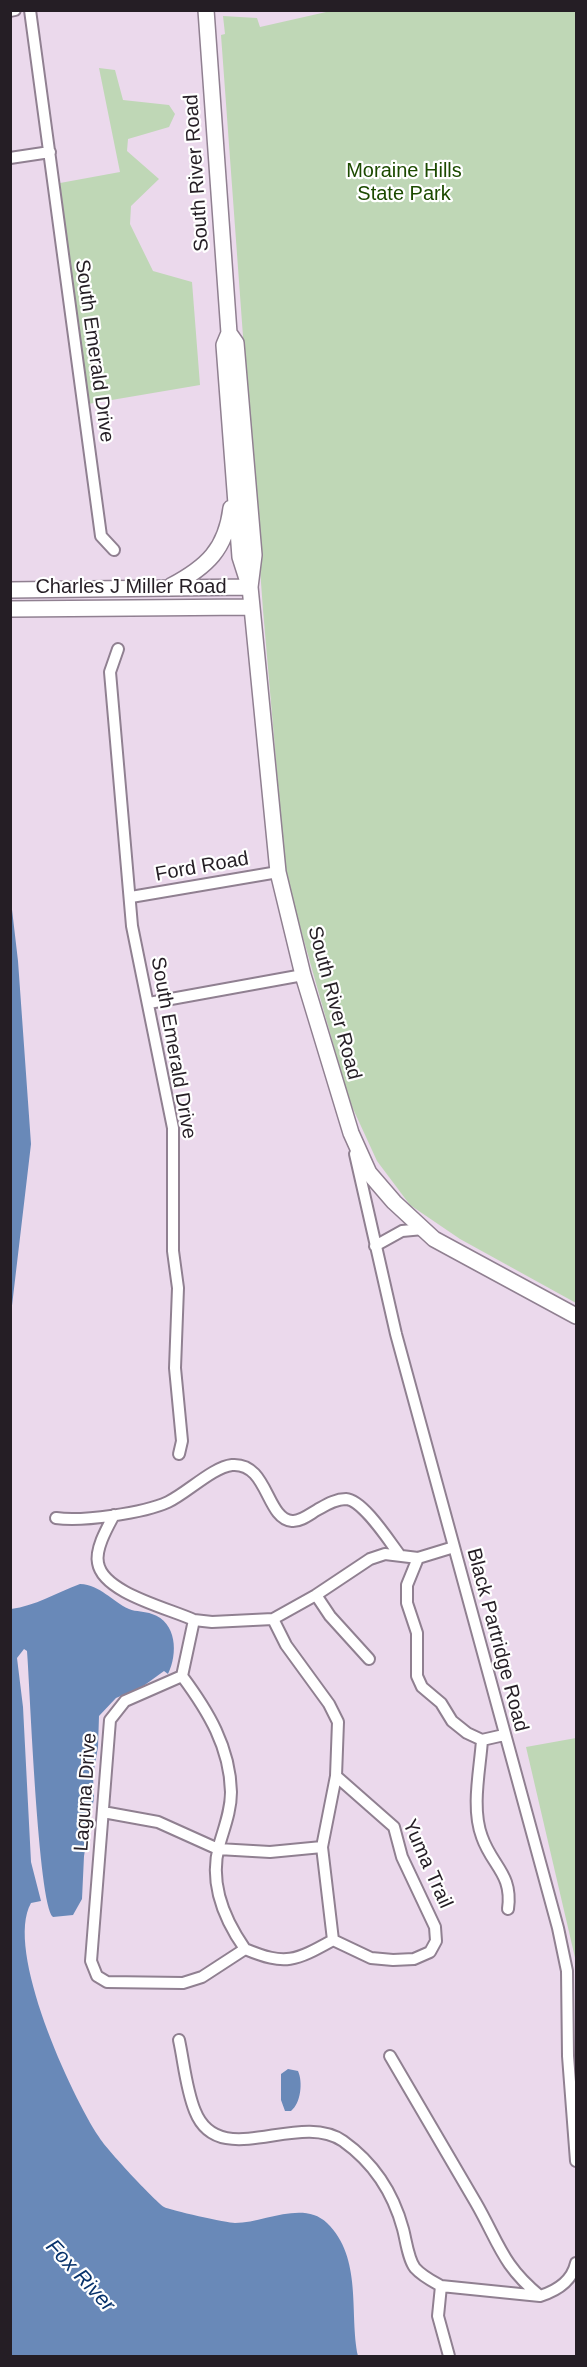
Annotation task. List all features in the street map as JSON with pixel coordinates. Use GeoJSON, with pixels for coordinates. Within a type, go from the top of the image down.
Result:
{"type":"FeatureCollection","features":[{"type":"Feature","properties":{"kind":"street"},"geometry":{"type":"LineString","coordinates":[[10,11],[15,10]]}},
{"type":"Feature","properties":{"kind":"street","name":"South Emerald Drive"},"geometry":{"type":"LineString","coordinates":[[30,10],[101,536],[114,550]]}},
{"type":"Feature","properties":{"kind":"street","name":"South River Road"},"geometry":{"type":"LineString","coordinates":[[206,10],[229,333],[224,345],[240,557],[250,587],[278,872],[303,975],[351,1133],[369,1173],[394,1202],[434,1239],[576,1316]]}},
{"type":"Feature","properties":{"kind":"street"},"geometry":{"type":"LineString","coordinates":[[10,158],[50,152]]}},
{"type":"Feature","properties":{"kind":"street","name":"South River Road"},"geometry":{"type":"LineString","coordinates":[[229,333],[236,343],[254,555],[250,587]]}},
{"type":"Feature","properties":{"kind":"street"},"geometry":{"type":"LineString","coordinates":[[168,588],[194,574],[219,550],[230,521],[235,481]]}},
{"type":"Feature","properties":{"kind":"street","name":"Charles J Miller Road"},"geometry":{"type":"LineString","coordinates":[[10,590],[250,587]]}},
{"type":"Feature","properties":{"kind":"street","name":"Charles J Miller Road"},"geometry":{"type":"LineString","coordinates":[[10,609],[252,607]]}},
{"type":"Feature","properties":{"kind":"street","name":"South Emerald Drive"},"geometry":{"type":"LineString","coordinates":[[118,649],[110,672],[132,926],[173,1128],[173,1251],[178,1288],[175,1368],[182,1441],[179,1454]]}},
{"type":"Feature","properties":{"kind":"street","name":"Ford Road"},"geometry":{"type":"LineString","coordinates":[[131,897],[278,872]]}},
{"type":"Feature","properties":{"kind":"street"},"geometry":{"type":"LineString","coordinates":[[149,1003],[303,975]]}},
{"type":"Feature","properties":{"kind":"street","name":"Black Partridge Road"},"geometry":{"type":"LineString","coordinates":[[351,1133],[396,1334],[540,1861],[567,1971],[568,2056],[576,2161]]}},
{"type":"Feature","properties":{"kind":"street"},"geometry":{"type":"LineString","coordinates":[[375,1246],[402,1231],[423,1229]]}},
{"type":"Feature","properties":{"kind":"street"},"geometry":{"type":"LineString","coordinates":[[56,1518],[73,1520],[114,1515],[167,1502],[230,1465],[245,1467],[254,1472],[283,1517],[292,1521],[302,1519],[330,1503],[348,1499],[362,1506],[399,1554]]}},
{"type":"Feature","properties":{"kind":"street"},"geometry":{"type":"LineString","coordinates":[[114,1515],[104,1534],[97,1562],[104,1577],[115,1588],[194,1620],[212,1622],[273,1619],[370,1559],[385,1554],[418,1558],[454,1547]]}},
{"type":"Feature","properties":{"kind":"street"},"geometry":{"type":"LineString","coordinates":[[418,1558],[407,1585],[407,1603],[417,1633],[417,1676],[422,1687],[441,1703],[452,1721],[467,1734],[482,1740],[504,1735]]}},
{"type":"Feature","properties":{"kind":"street"},"geometry":{"type":"LineString","coordinates":[[316,1594],[330,1616],[369,1659]]}},
{"type":"Feature","properties":{"kind":"street"},"geometry":{"type":"LineString","coordinates":[[194,1620],[182,1676],[209,1713],[226,1762],[231,1791],[230,1810],[218,1849],[215,1883],[225,1916],[244,1949],[271,1958],[298,1959],[333,1940],[322,1847],[336,1776],[338,1722],[329,1704],[286,1645],[273,1619]]}},
{"type":"Feature","properties":{"kind":"street","name":"Laguna Drive"},"geometry":{"type":"LineString","coordinates":[[182,1676],[125,1701],[110,1720],[91,1961],[97,1976],[107,1982],[183,1983],[202,1977],[244,1949]]}},
{"type":"Feature","properties":{"kind":"street"},"geometry":{"type":"LineString","coordinates":[[482,1740],[478,1815],[482,1838],[508,1884],[508,1909]]}},
{"type":"Feature","properties":{"kind":"street","name":"Yuma Trail"},"geometry":{"type":"LineString","coordinates":[[333,1940],[371,1958],[414,1959],[430,1953],[436,1941],[435,1927],[402,1857],[394,1827],[336,1776]]}},
{"type":"Feature","properties":{"kind":"street"},"geometry":{"type":"LineString","coordinates":[[103,1812],[158,1822],[218,1849],[270,1852],[322,1847]]}},
{"type":"Feature","properties":{"kind":"street"},"geometry":{"type":"LineString","coordinates":[[179,2040],[190,2098],[196,2114],[210,2133],[224,2139],[243,2140],[298,2131],[321,2132],[337,2137],[373,2166],[391,2195],[413,2266],[441,2286],[540,2296],[553,2292],[562,2285],[575,2270],[576,2263]]}},
{"type":"Feature","properties":{"kind":"street"},"geometry":{"type":"LineString","coordinates":[[390,2056],[485,2219],[502,2257],[519,2279],[540,2296]]}},
{"type":"Feature","properties":{"kind":"street"},"geometry":{"type":"LineString","coordinates":[[441,2286],[438,2316],[449,2356]]}},
{"type":"Feature","properties":{"kind":"green space","name":"Moraine Hills State Park"},"geometry":{"type":"Polygon","coordinates":[[[335,10],[576,11],[576,1303],[460,1239],[410,1205],[377,1161],[349,1100],[286,877],[263,610],[221,35],[225,34],[223,16],[257,18],[260,27],[335,10]]]}},
{"type":"Feature","properties":{"kind":"green space"},"geometry":{"type":"Polygon","coordinates":[[[99,68],[115,70],[123,100],[169,105],[175,114],[169,127],[128,139],[127,151],[159,179],[131,206],[130,224],[153,271],[192,282],[200,385],[88,404],[60,183],[120,172],[99,68]]]}},
{"type":"Feature","properties":{"kind":"green space"},"geometry":{"type":"Polygon","coordinates":[[[576,1738],[576,1962],[526,1747],[576,1738]]]}},
{"type":"Feature","properties":{"kind":"water"},"geometry":{"type":"Polygon","coordinates":[[[11,901],[18,961],[31,1144],[11,1314],[11,901]]]}},
{"type":"Feature","properties":{"kind":"water","name":"Fox River"},"geometry":{"type":"Polygon","coordinates":[[[80,1584],[100,1590],[129,1609],[160,1618],[171,1631],[174,1648],[168,1674],[164,1671],[142,1687],[116,1698],[99,1716],[98,1747],[93,1775],[94,1798],[84,1856],[82,1899],[73,1915],[53,1917],[43,1875],[39,1837],[27,1651],[24,1649],[17,1658],[23,1707],[31,1862],[41,1901],[31,1903],[25,1925],[26,1953],[33,1987],[44,2022],[73,2089],[99,2137],[130,2174],[164,2207],[235,2223],[283,2214],[307,2213],[327,2223],[346,2252],[350,2269],[358,2356],[11,2356],[11,1609],[37,1602],[80,1584]]]}},
{"type":"Feature","properties":{"kind":"water"},"geometry":{"type":"Polygon","coordinates":[[[288,2069],[298,2071],[301,2086],[297,2103],[291,2111],[285,2111],[281,2100],[281,2074],[288,2069]]]}}]}
